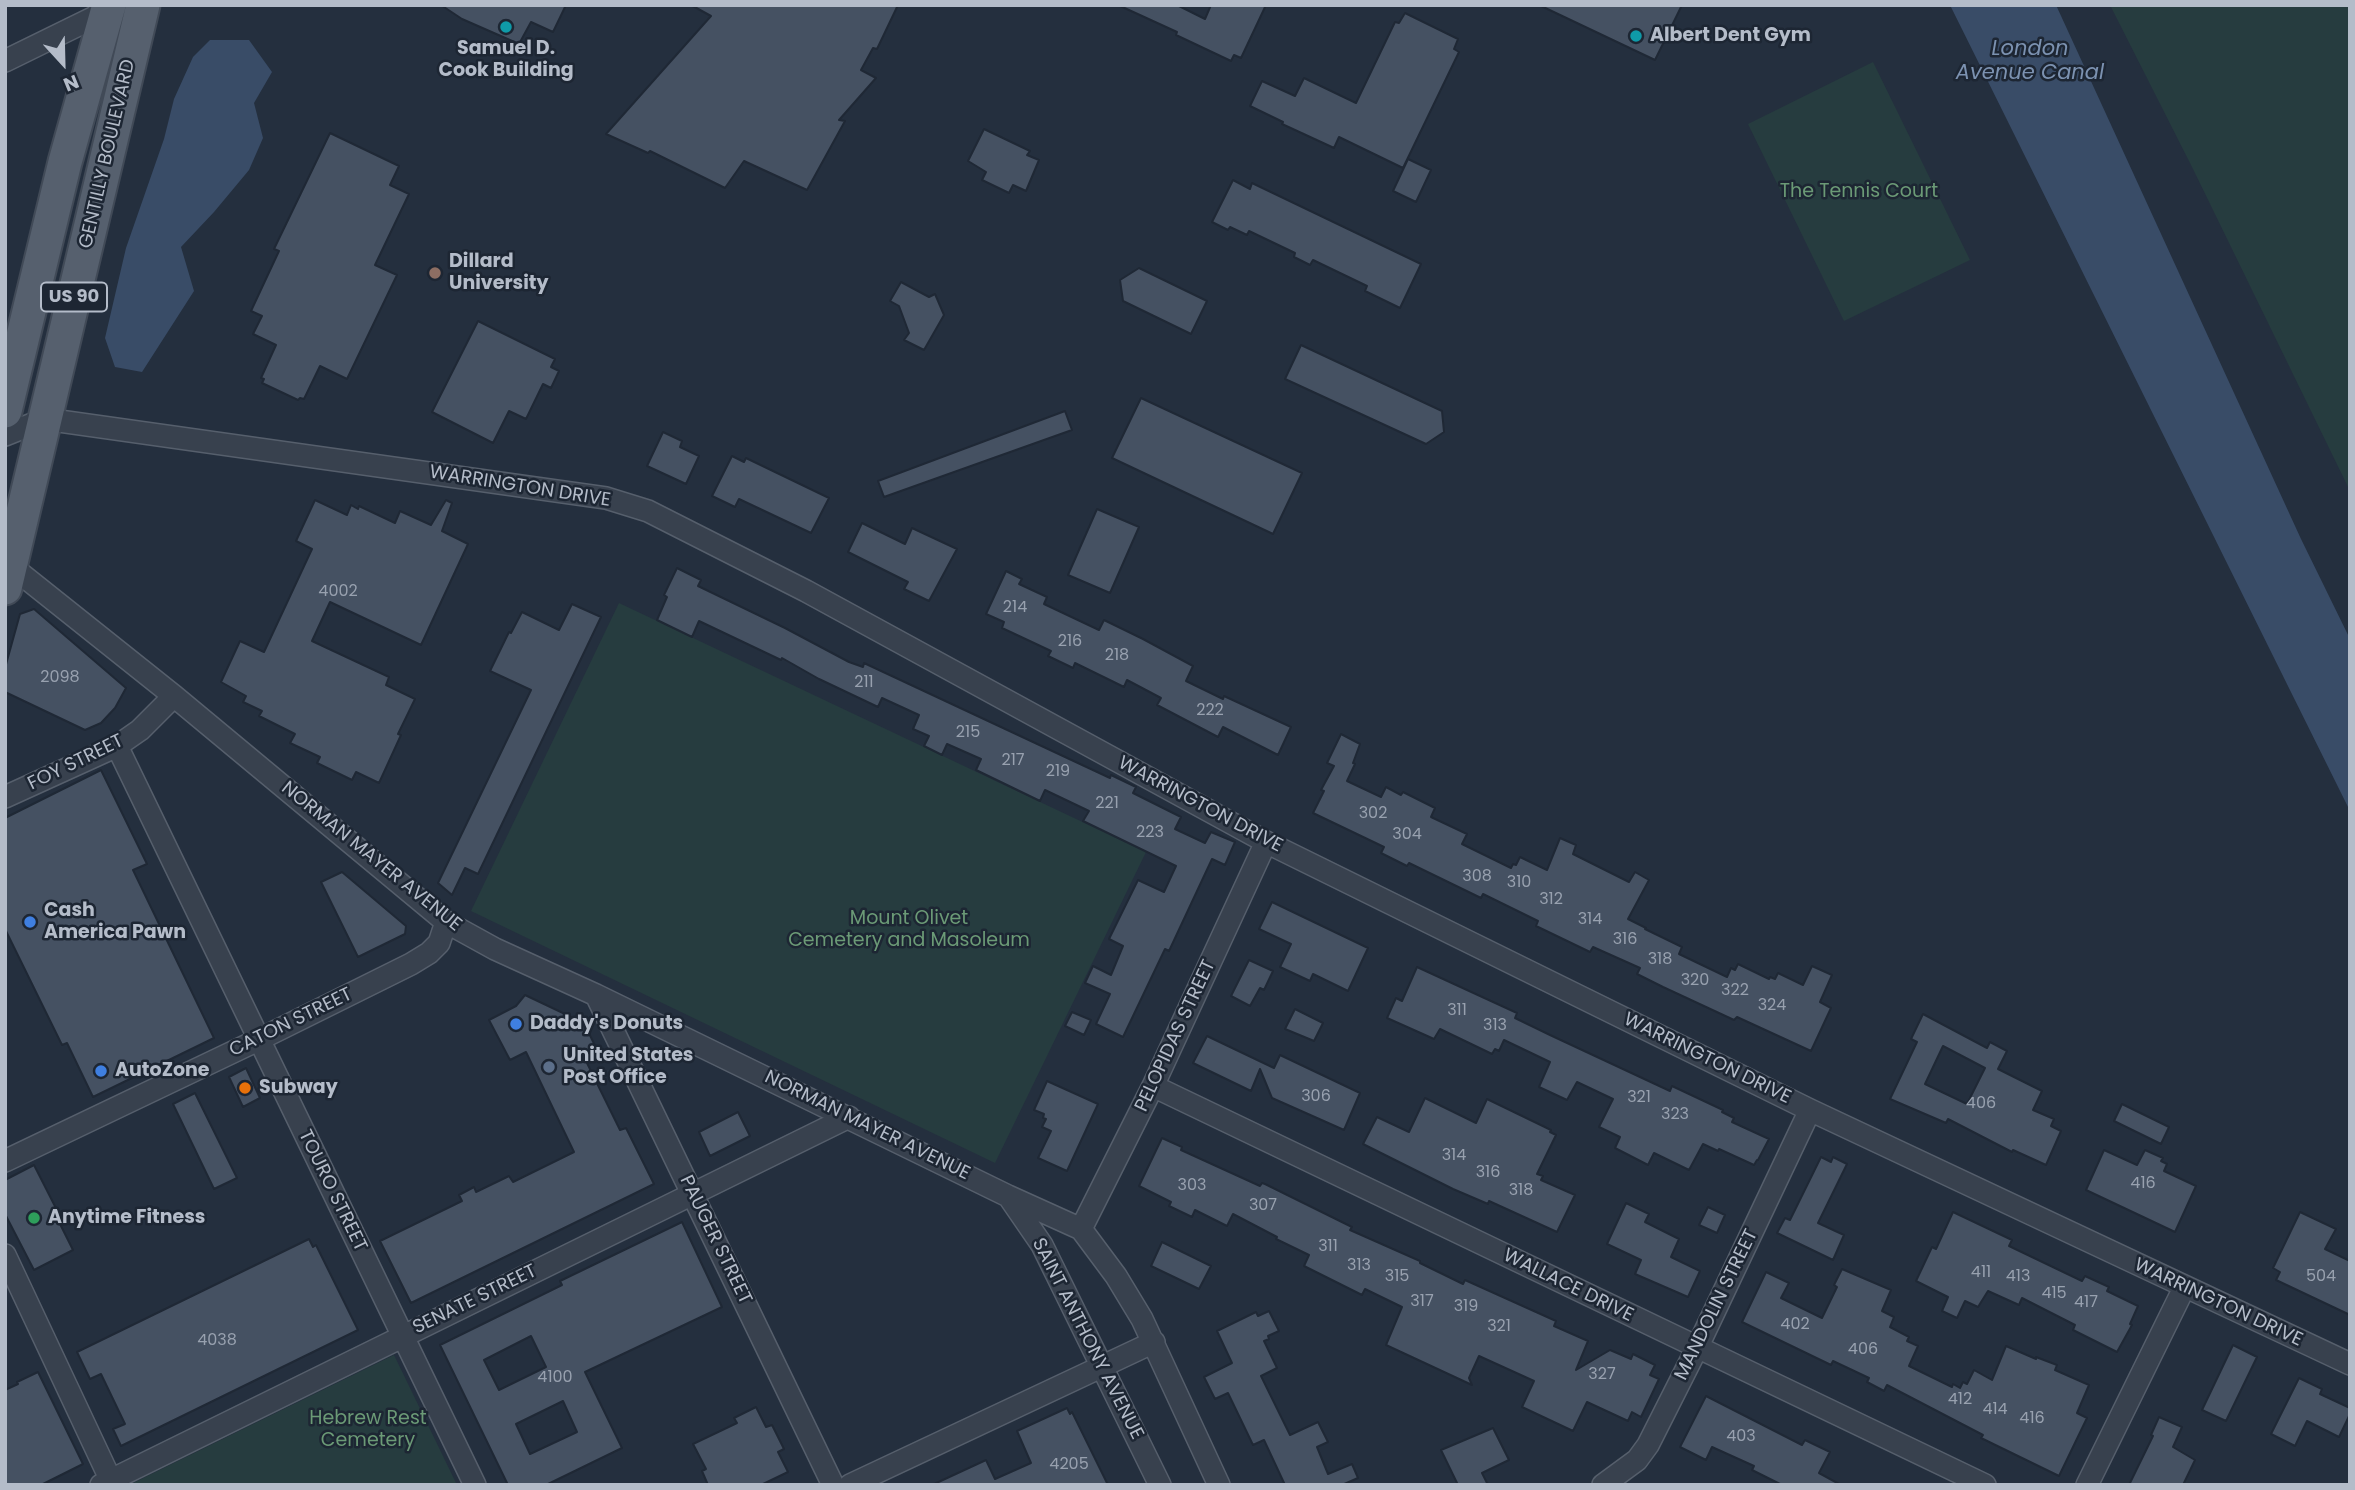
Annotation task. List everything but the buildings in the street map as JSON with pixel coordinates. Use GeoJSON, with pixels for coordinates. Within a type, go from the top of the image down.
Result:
{"type":"FeatureCollection","features":[{"type":"Feature","properties":{"kind":"main road","name":"GENTILLY BOULEVARD"},"geometry":{"type":"LineString","coordinates":[[7,567],[45,419],[143,5]]}},
{"type":"Feature","properties":{"kind":"main road","name":"GENTILLY BOULEVARD"},"geometry":{"type":"LineString","coordinates":[[5,411],[65,162],[111,7]]}},
{"type":"Feature","properties":{"kind":"street"},"geometry":{"type":"LineString","coordinates":[[5,61],[111,7]]}},
{"type":"Feature","properties":{"kind":"street","name":"WARRINGTON DRIVE"},"geometry":{"type":"LineString","coordinates":[[5,435],[45,419],[606,498],[648,511],[806,591],[1266,842],[1810,1110],[2350,1364]]}},
{"type":"Feature","properties":{"kind":"street","name":"NORMAN MAYER AVENUE"},"geometry":{"type":"LineString","coordinates":[[7,567],[174,696],[446,922],[495,949],[1081,1229]]}},
{"type":"Feature","properties":{"kind":"street","name":"FOY STREET"},"geometry":{"type":"LineString","coordinates":[[5,797],[117,746],[153,718],[174,696]]}},
{"type":"Feature","properties":{"kind":"street","name":"TOURO STREET"},"geometry":{"type":"LineString","coordinates":[[117,746],[475,1485]]}},
{"type":"Feature","properties":{"kind":"street","name":"PELOPIDAS STREET"},"geometry":{"type":"LineString","coordinates":[[1081,1229],[1153,1086],[1266,842]]}},
{"type":"Feature","properties":{"kind":"street","name":"CATON STREET"},"geometry":{"type":"LineString","coordinates":[[5,1161],[258,1040],[429,953],[439,943],[446,922]]}},
{"type":"Feature","properties":{"kind":"street","name":"PAUGER STREET"},"geometry":{"type":"LineString","coordinates":[[596,995],[833,1485]]}},
{"type":"Feature","properties":{"kind":"street","name":"WALLACE DRIVE"},"geometry":{"type":"LineString","coordinates":[[1153,1086],[1984,1485]]}},
{"type":"Feature","properties":{"kind":"street","name":"MANDOLIN STREET"},"geometry":{"type":"LineString","coordinates":[[1603,1485],[1637,1460],[1648,1445],[1698,1348],[1810,1110]]}},
{"type":"Feature","properties":{"kind":"street","name":"SENATE STREET"},"geometry":{"type":"LineString","coordinates":[[108,1483],[849,1117]]}},
{"type":"Feature","properties":{"kind":"street","name":"SAINT ANTHONY AVENUE"},"geometry":{"type":"LineString","coordinates":[[1008,1196],[1042,1245],[1160,1485]]}},
{"type":"Feature","properties":{"kind":"street"},"geometry":{"type":"LineString","coordinates":[[1081,1229],[1129,1296],[1154,1342],[1219,1485]]}},
{"type":"Feature","properties":{"kind":"street"},"geometry":{"type":"LineString","coordinates":[[5,1255],[108,1483]]}},
{"type":"Feature","properties":{"kind":"street"},"geometry":{"type":"LineString","coordinates":[[2087,1485],[2184,1288]]}},
{"type":"Feature","properties":{"kind":"street"},"geometry":{"type":"LineString","coordinates":[[849,1485],[1154,1342]]}},
{"type":"Feature","properties":{"kind":"green space"},"geometry":{"type":"Polygon","coordinates":[[[2110,5],[2350,5],[2350,491],[2193,169],[2110,5]]]}},
{"type":"Feature","properties":{"kind":"green space","name":"The Tennis Court"},"geometry":{"type":"Polygon","coordinates":[[[1873,62],[1970,260],[1844,321],[1748,124],[1873,62]]]}},
{"type":"Feature","properties":{"kind":"green space","name":"Mount Olivet Cemetery and Masoleum"},"geometry":{"type":"Polygon","coordinates":[[[619,603],[1146,852],[995,1163],[471,911],[619,603]]]}},
{"type":"Feature","properties":{"kind":"green space","name":"Hebrew Rest Cemetery"},"geometry":{"type":"Polygon","coordinates":[[[394,1355],[457,1485],[129,1485],[394,1355]]]}},
{"type":"Feature","properties":{"kind":"water","name":"London Avenue Canal"},"geometry":{"type":"Polygon","coordinates":[[[1950,5],[2056,5],[2301,539],[2350,639],[2350,811],[1950,5]]]}},
{"type":"Feature","properties":{"kind":"water"},"geometry":{"type":"Polygon","coordinates":[[[210,40],[249,40],[272,72],[254,103],[263,138],[249,170],[181,247],[194,291],[142,372],[115,367],[105,338],[126,248],[164,139],[174,99],[193,57],[210,40]]]}},
{"type":"Feature","properties":{"kind":"place","name":"Samuel D. Cook Building"},"geometry":{"type":"Point","coordinates":[506,27]}},
{"type":"Feature","properties":{"kind":"place","name":"Albert Dent Gym"},"geometry":{"type":"Point","coordinates":[1636,36]}},
{"type":"Feature","properties":{"kind":"place","name":"Dillard University"},"geometry":{"type":"Point","coordinates":[435,273]}},
{"type":"Feature","properties":{"kind":"place","name":"Cash America Pawn"},"geometry":{"type":"Point","coordinates":[30,922]}},
{"type":"Feature","properties":{"kind":"place","name":"Daddy's Donuts"},"geometry":{"type":"Point","coordinates":[516,1024]}},
{"type":"Feature","properties":{"kind":"place","name":"United States Post Office"},"geometry":{"type":"Point","coordinates":[549,1067]}},
{"type":"Feature","properties":{"kind":"place","name":"AutoZone"},"geometry":{"type":"Point","coordinates":[101,1071]}},
{"type":"Feature","properties":{"kind":"place","name":"Subway"},"geometry":{"type":"Point","coordinates":[245,1088]}},
{"type":"Feature","properties":{"kind":"place","name":"Anytime Fitness"},"geometry":{"type":"Point","coordinates":[34,1218]}}]}
